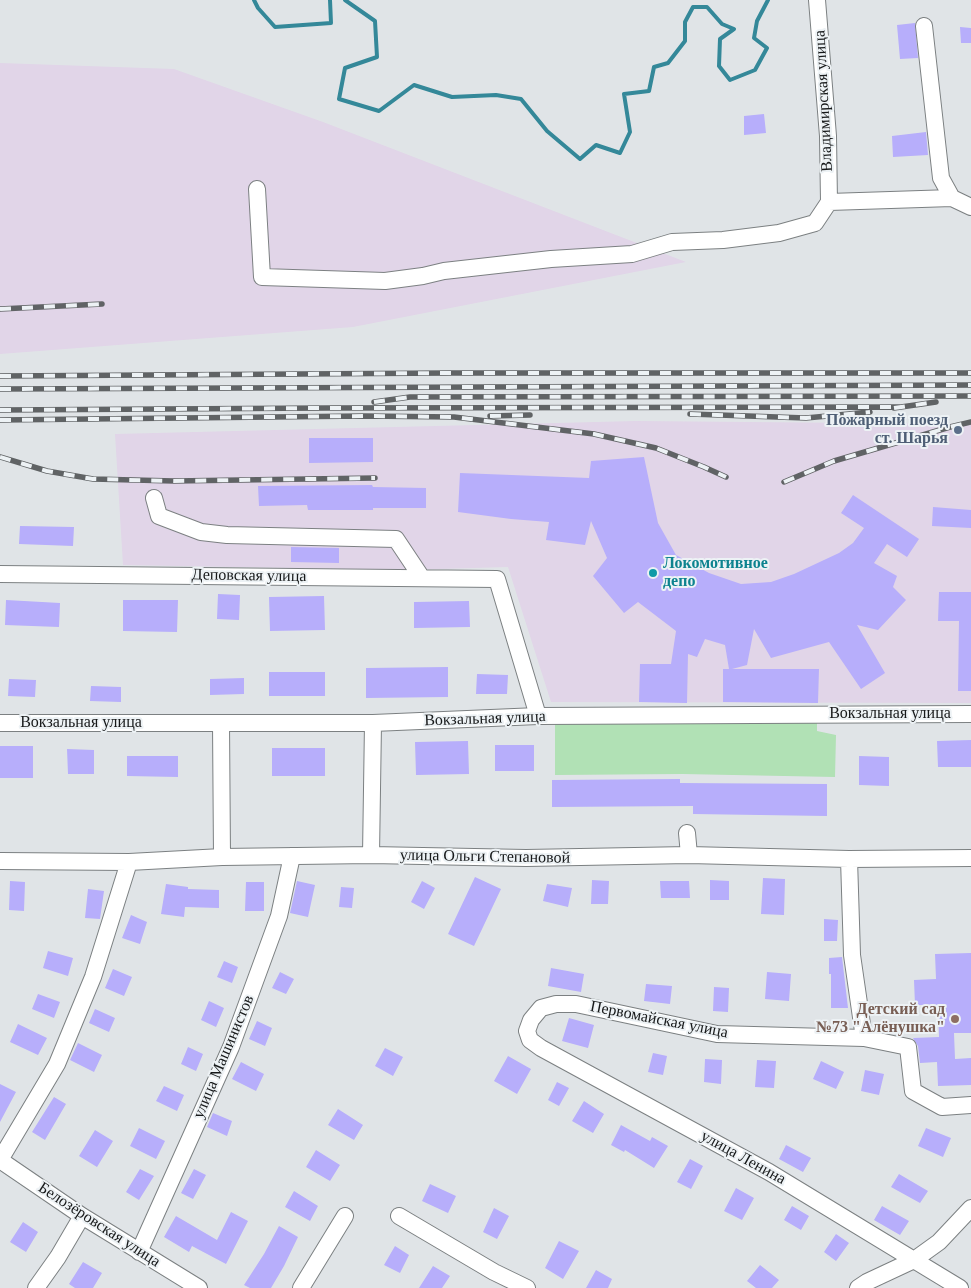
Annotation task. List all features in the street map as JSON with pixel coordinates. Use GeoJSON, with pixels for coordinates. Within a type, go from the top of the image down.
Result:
{"type":"FeatureCollection","features":[{"type":"Feature","properties":{"kind":"street","name":"Владимирская улица"},"geometry":{"type":"LineString","coordinates":[[817,0],[828,136],[829,202]]}},
{"type":"Feature","properties":{"kind":"street"},"geometry":{"type":"LineString","coordinates":[[924,26],[940,178],[952,198]]}},
{"type":"Feature","properties":{"kind":"street"},"geometry":{"type":"LineString","coordinates":[[257,189],[262,277],[385,281],[423,276],[444,270],[551,259],[632,254],[672,242],[723,240],[779,233],[815,223],[829,202],[952,198],[971,208]]}},
{"type":"Feature","properties":{"kind":"street"},"geometry":{"type":"LineString","coordinates":[[154,498],[159,516],[201,532],[227,535],[396,539],[422,578]]}},
{"type":"Feature","properties":{"kind":"street","name":"Деповская улица"},"geometry":{"type":"LineString","coordinates":[[0,574],[497,579],[538,716]]}},
{"type":"Feature","properties":{"kind":"street","name":"Вокзальная улица"},"geometry":{"type":"LineString","coordinates":[[0,723],[373,723],[538,716],[971,714]]}},
{"type":"Feature","properties":{"kind":"street"},"geometry":{"type":"LineString","coordinates":[[221,723],[222,857]]}},
{"type":"Feature","properties":{"kind":"street"},"geometry":{"type":"LineString","coordinates":[[372,855],[373,723]]}},
{"type":"Feature","properties":{"kind":"street"},"geometry":{"type":"LineString","coordinates":[[687,834],[689,855]]}},
{"type":"Feature","properties":{"kind":"street","name":"улица Ольги Степановой"},"geometry":{"type":"LineString","coordinates":[[0,861],[129,862],[222,857],[372,855],[529,858],[689,855],[849,860],[971,858]]}},
{"type":"Feature","properties":{"kind":"street","name":"улица Машинистов"},"geometry":{"type":"LineString","coordinates":[[139,1252],[231,1046],[279,916],[292,856]]}},
{"type":"Feature","properties":{"kind":"street"},"geometry":{"type":"LineString","coordinates":[[849,860],[852,955],[864,1038]]}},
{"type":"Feature","properties":{"kind":"street"},"geometry":{"type":"LineString","coordinates":[[0,1160],[57,1064],[93,977],[129,862]]}},
{"type":"Feature","properties":{"kind":"street","name":"Первомайская улица"},"geometry":{"type":"LineString","coordinates":[[527,1031],[531,1020],[541,1008],[556,1004],[576,1004],[718,1034],[864,1038],[908,1047],[913,1091],[942,1107],[971,1105]]}},
{"type":"Feature","properties":{"kind":"street","name":"улица Ленина"},"geometry":{"type":"LineString","coordinates":[[527,1031],[530,1040],[541,1048],[769,1172],[960,1288]]}},
{"type":"Feature","properties":{"kind":"street","name":"Белозёровская улица"},"geometry":{"type":"LineString","coordinates":[[0,1160],[82,1216],[199,1288]]}},
{"type":"Feature","properties":{"kind":"street"},"geometry":{"type":"LineString","coordinates":[[858,1288],[914,1260],[939,1242],[971,1208]]}},
{"type":"Feature","properties":{"kind":"street"},"geometry":{"type":"LineString","coordinates":[[36,1288],[58,1257],[82,1216]]}},
{"type":"Feature","properties":{"kind":"street"},"geometry":{"type":"LineString","coordinates":[[301,1288],[345,1216]]}},
{"type":"Feature","properties":{"kind":"street"},"geometry":{"type":"LineString","coordinates":[[399,1216],[494,1272],[527,1288]]}},
{"type":"Feature","properties":{"kind":"shaded area"},"geometry":{"type":"Polygon","coordinates":[[[0,63],[174,69],[323,122],[686,262],[353,327],[0,354],[0,63]]]}},
{"type":"Feature","properties":{"kind":"shaded area"},"geometry":{"type":"Polygon","coordinates":[[[636,421],[971,424],[971,703],[551,702],[508,567],[403,570],[123,565],[115,434],[636,421]]]}},
{"type":"Feature","properties":{"kind":"green space"},"geometry":{"type":"Polygon","coordinates":[[[555,721],[817,721],[817,731],[836,735],[835,777],[682,774],[555,775],[555,721]]]}},
{"type":"Feature","properties":{"kind":"building"},"geometry":{"type":"Polygon","coordinates":[[[915,23],[918,58],[900,59],[897,25],[915,23]]]}},
{"type":"Feature","properties":{"kind":"building"},"geometry":{"type":"Polygon","coordinates":[[[960,27],[971,28],[971,43],[961,43],[960,27]]]}},
{"type":"Feature","properties":{"kind":"building"},"geometry":{"type":"Polygon","coordinates":[[[764,114],[766,133],[744,135],[744,116],[764,114]]]}},
{"type":"Feature","properties":{"kind":"building"},"geometry":{"type":"Polygon","coordinates":[[[926,132],[928,155],[893,157],[892,136],[926,132]]]}},
{"type":"Feature","properties":{"kind":"building"},"geometry":{"type":"Polygon","coordinates":[[[309,438],[373,438],[373,462],[309,463],[309,438]]]}},
{"type":"Feature","properties":{"kind":"building","name":"Локомотивное депо"},"geometry":{"type":"Polygon","coordinates":[[[644,457],[658,523],[676,555],[709,573],[741,584],[771,582],[794,574],[839,553],[853,543],[864,528],[841,513],[853,495],[919,539],[907,557],[887,544],[874,563],[897,576],[893,587],[906,600],[878,630],[857,625],[885,673],[861,689],[829,642],[771,658],[754,629],[747,665],[732,669],[819,669],[818,703],[723,702],[723,669],[729,669],[725,645],[705,639],[697,657],[688,654],[687,703],[639,702],[640,664],[671,664],[676,631],[638,602],[624,613],[593,576],[607,558],[591,521],[585,545],[546,540],[549,522],[458,512],[460,473],[589,478],[591,461],[644,457]]]}},
{"type":"Feature","properties":{"kind":"building"},"geometry":{"type":"Polygon","coordinates":[[[372,485],[373,487],[426,488],[426,508],[308,510],[307,505],[259,506],[258,486],[372,485]]]}},
{"type":"Feature","properties":{"kind":"building"},"geometry":{"type":"Polygon","coordinates":[[[933,507],[971,510],[971,528],[932,526],[933,507]]]}},
{"type":"Feature","properties":{"kind":"building"},"geometry":{"type":"Polygon","coordinates":[[[20,526],[74,527],[73,546],[19,544],[20,526]]]}},
{"type":"Feature","properties":{"kind":"building"},"geometry":{"type":"Polygon","coordinates":[[[291,547],[339,548],[339,563],[291,562],[291,547]]]}},
{"type":"Feature","properties":{"kind":"building"},"geometry":{"type":"Polygon","coordinates":[[[939,592],[971,592],[971,691],[958,691],[959,621],[938,621],[939,592]]]}},
{"type":"Feature","properties":{"kind":"building"},"geometry":{"type":"Polygon","coordinates":[[[218,594],[240,595],[239,620],[217,619],[218,594]]]}},
{"type":"Feature","properties":{"kind":"building"},"geometry":{"type":"Polygon","coordinates":[[[324,596],[325,630],[270,631],[269,597],[324,596]]]}},
{"type":"Feature","properties":{"kind":"building"},"geometry":{"type":"Polygon","coordinates":[[[6,600],[60,603],[59,627],[5,625],[6,600]]]}},
{"type":"Feature","properties":{"kind":"building"},"geometry":{"type":"Polygon","coordinates":[[[123,600],[178,600],[177,632],[123,631],[123,600]]]}},
{"type":"Feature","properties":{"kind":"building"},"geometry":{"type":"Polygon","coordinates":[[[469,601],[470,627],[414,628],[414,602],[469,601]]]}},
{"type":"Feature","properties":{"kind":"building"},"geometry":{"type":"Polygon","coordinates":[[[448,667],[448,697],[366,698],[366,668],[448,667]]]}},
{"type":"Feature","properties":{"kind":"building"},"geometry":{"type":"Polygon","coordinates":[[[269,672],[325,672],[325,696],[269,696],[269,672]]]}},
{"type":"Feature","properties":{"kind":"building"},"geometry":{"type":"Polygon","coordinates":[[[477,674],[508,675],[507,694],[476,694],[477,674]]]}},
{"type":"Feature","properties":{"kind":"building"},"geometry":{"type":"Polygon","coordinates":[[[244,678],[244,694],[210,695],[210,679],[244,678]]]}},
{"type":"Feature","properties":{"kind":"building"},"geometry":{"type":"Polygon","coordinates":[[[9,679],[36,680],[35,697],[8,696],[9,679]]]}},
{"type":"Feature","properties":{"kind":"building"},"geometry":{"type":"Polygon","coordinates":[[[91,686],[121,687],[121,702],[90,701],[91,686]]]}},
{"type":"Feature","properties":{"kind":"building"},"geometry":{"type":"Polygon","coordinates":[[[971,740],[971,767],[938,767],[937,741],[971,740]]]}},
{"type":"Feature","properties":{"kind":"building"},"geometry":{"type":"Polygon","coordinates":[[[468,741],[469,774],[416,775],[415,742],[468,741]]]}},
{"type":"Feature","properties":{"kind":"building"},"geometry":{"type":"Polygon","coordinates":[[[495,745],[534,745],[534,771],[495,771],[495,745]]]}},
{"type":"Feature","properties":{"kind":"building"},"geometry":{"type":"Polygon","coordinates":[[[0,746],[33,746],[33,778],[0,778],[0,746]]]}},
{"type":"Feature","properties":{"kind":"building"},"geometry":{"type":"Polygon","coordinates":[[[272,748],[325,748],[325,776],[272,776],[272,748]]]}},
{"type":"Feature","properties":{"kind":"building"},"geometry":{"type":"Polygon","coordinates":[[[67,749],[94,750],[94,774],[68,774],[67,749]]]}},
{"type":"Feature","properties":{"kind":"building"},"geometry":{"type":"Polygon","coordinates":[[[127,756],[178,756],[178,777],[127,776],[127,756]]]}},
{"type":"Feature","properties":{"kind":"building"},"geometry":{"type":"Polygon","coordinates":[[[859,756],[889,757],[889,786],[859,785],[859,756]]]}},
{"type":"Feature","properties":{"kind":"building"},"geometry":{"type":"Polygon","coordinates":[[[680,779],[680,783],[827,784],[827,816],[693,814],[693,806],[552,807],[552,780],[680,779]]]}},
{"type":"Feature","properties":{"kind":"building"},"geometry":{"type":"Polygon","coordinates":[[[475,877],[501,889],[474,946],[448,934],[475,877]]]}},
{"type":"Feature","properties":{"kind":"building"},"geometry":{"type":"Polygon","coordinates":[[[763,878],[785,879],[784,915],[761,914],[763,878]]]}},
{"type":"Feature","properties":{"kind":"building"},"geometry":{"type":"Polygon","coordinates":[[[592,880],[609,881],[608,904],[591,904],[592,880]]]}},
{"type":"Feature","properties":{"kind":"building"},"geometry":{"type":"Polygon","coordinates":[[[710,880],[729,881],[729,900],[710,900],[710,880]]]}},
{"type":"Feature","properties":{"kind":"building"},"geometry":{"type":"Polygon","coordinates":[[[10,881],[25,882],[24,911],[9,910],[10,881]]]}},
{"type":"Feature","properties":{"kind":"building"},"geometry":{"type":"Polygon","coordinates":[[[297,881],[315,885],[308,917],[290,913],[297,881]]]}},
{"type":"Feature","properties":{"kind":"building"},"geometry":{"type":"Polygon","coordinates":[[[422,881],[435,888],[424,909],[411,902],[422,881]]]}},
{"type":"Feature","properties":{"kind":"building"},"geometry":{"type":"Polygon","coordinates":[[[660,881],[689,881],[690,898],[661,898],[660,881]]]}},
{"type":"Feature","properties":{"kind":"building"},"geometry":{"type":"Polygon","coordinates":[[[246,882],[264,882],[264,911],[245,911],[246,882]]]}},
{"type":"Feature","properties":{"kind":"building"},"geometry":{"type":"Polygon","coordinates":[[[166,884],[188,887],[188,889],[219,890],[219,908],[185,907],[184,917],[161,914],[166,884]]]}},
{"type":"Feature","properties":{"kind":"building"},"geometry":{"type":"Polygon","coordinates":[[[547,884],[572,888],[568,907],[543,901],[547,884]]]}},
{"type":"Feature","properties":{"kind":"building"},"geometry":{"type":"Polygon","coordinates":[[[341,887],[354,888],[352,908],[339,907],[341,887]]]}},
{"type":"Feature","properties":{"kind":"building"},"geometry":{"type":"Polygon","coordinates":[[[88,889],[104,891],[100,919],[85,918],[88,889]]]}},
{"type":"Feature","properties":{"kind":"building"},"geometry":{"type":"Polygon","coordinates":[[[131,915],[147,922],[140,944],[122,938],[131,915]]]}},
{"type":"Feature","properties":{"kind":"building"},"geometry":{"type":"Polygon","coordinates":[[[824,919],[838,920],[837,941],[824,941],[824,919]]]}},
{"type":"Feature","properties":{"kind":"building"},"geometry":{"type":"Polygon","coordinates":[[[48,951],[73,958],[68,976],[43,968],[48,951]]]}},
{"type":"Feature","properties":{"kind":"building","name":"Детский сад №73 \"Алёнушка\""},"geometry":{"type":"Polygon","coordinates":[[[971,953],[971,1033],[954,1033],[955,1059],[971,1058],[971,1085],[938,1086],[937,1062],[920,1063],[918,1046],[913,1038],[939,1037],[938,1005],[915,1005],[914,980],[936,979],[935,954],[971,953]]]}},
{"type":"Feature","properties":{"kind":"building"},"geometry":{"type":"Polygon","coordinates":[[[842,957],[848,1008],[831,1008],[829,958],[842,957]]]}},
{"type":"Feature","properties":{"kind":"building"},"geometry":{"type":"Polygon","coordinates":[[[224,961],[238,967],[232,983],[217,977],[224,961]]]}},
{"type":"Feature","properties":{"kind":"building"},"geometry":{"type":"Polygon","coordinates":[[[551,968],[584,974],[581,992],[548,986],[551,968]]]}},
{"type":"Feature","properties":{"kind":"building"},"geometry":{"type":"Polygon","coordinates":[[[113,969],[132,977],[124,996],[105,988],[113,969]]]}},
{"type":"Feature","properties":{"kind":"building"},"geometry":{"type":"Polygon","coordinates":[[[280,972],[294,979],[286,994],[272,988],[280,972]]]}},
{"type":"Feature","properties":{"kind":"building"},"geometry":{"type":"Polygon","coordinates":[[[767,972],[791,974],[789,1001],[765,999],[767,972]]]}},
{"type":"Feature","properties":{"kind":"building"},"geometry":{"type":"Polygon","coordinates":[[[646,984],[672,986],[670,1004],[644,1001],[646,984]]]}},
{"type":"Feature","properties":{"kind":"building"},"geometry":{"type":"Polygon","coordinates":[[[714,987],[729,988],[728,1012],[713,1011],[714,987]]]}},
{"type":"Feature","properties":{"kind":"building"},"geometry":{"type":"Polygon","coordinates":[[[38,994],[60,1002],[54,1018],[32,1009],[38,994]]]}},
{"type":"Feature","properties":{"kind":"building"},"geometry":{"type":"Polygon","coordinates":[[[209,1001],[224,1008],[216,1027],[201,1020],[209,1001]]]}},
{"type":"Feature","properties":{"kind":"building"},"geometry":{"type":"Polygon","coordinates":[[[95,1009],[115,1018],[109,1032],[89,1023],[95,1009]]]}},
{"type":"Feature","properties":{"kind":"building"},"geometry":{"type":"Polygon","coordinates":[[[569,1018],[594,1025],[588,1048],[562,1041],[569,1018]]]}},
{"type":"Feature","properties":{"kind":"building"},"geometry":{"type":"Polygon","coordinates":[[[257,1021],[272,1028],[265,1046],[249,1039],[257,1021]]]}},
{"type":"Feature","properties":{"kind":"building"},"geometry":{"type":"Polygon","coordinates":[[[18,1024],[47,1038],[38,1055],[10,1042],[18,1024]]]}},
{"type":"Feature","properties":{"kind":"building"},"geometry":{"type":"Polygon","coordinates":[[[78,1043],[102,1055],[94,1072],[70,1060],[78,1043]]]}},
{"type":"Feature","properties":{"kind":"building"},"geometry":{"type":"Polygon","coordinates":[[[188,1047],[203,1054],[196,1071],[181,1064],[188,1047]]]}},
{"type":"Feature","properties":{"kind":"building"},"geometry":{"type":"Polygon","coordinates":[[[385,1048],[403,1057],[393,1076],[375,1066],[385,1048]]]}},
{"type":"Feature","properties":{"kind":"building"},"geometry":{"type":"Polygon","coordinates":[[[653,1053],[667,1056],[663,1075],[648,1072],[653,1053]]]}},
{"type":"Feature","properties":{"kind":"building"},"geometry":{"type":"Polygon","coordinates":[[[508,1056],[531,1069],[517,1094],[494,1081],[508,1056]]]}},
{"type":"Feature","properties":{"kind":"building"},"geometry":{"type":"Polygon","coordinates":[[[705,1059],[722,1060],[721,1084],[704,1082],[705,1059]]]}},
{"type":"Feature","properties":{"kind":"building"},"geometry":{"type":"Polygon","coordinates":[[[757,1060],[776,1061],[774,1088],[755,1087],[757,1060]]]}},
{"type":"Feature","properties":{"kind":"building"},"geometry":{"type":"Polygon","coordinates":[[[821,1061],[844,1072],[836,1089],[813,1079],[821,1061]]]}},
{"type":"Feature","properties":{"kind":"building"},"geometry":{"type":"Polygon","coordinates":[[[241,1062],[264,1074],[256,1091],[232,1079],[241,1062]]]}},
{"type":"Feature","properties":{"kind":"building"},"geometry":{"type":"Polygon","coordinates":[[[865,1070],[884,1074],[879,1095],[861,1091],[865,1070]]]}},
{"type":"Feature","properties":{"kind":"building"},"geometry":{"type":"Polygon","coordinates":[[[557,1082],[569,1088],[559,1106],[548,1100],[557,1082]]]}},
{"type":"Feature","properties":{"kind":"building"},"geometry":{"type":"Polygon","coordinates":[[[0,1084],[16,1092],[0,1122],[0,1084]]]}},
{"type":"Feature","properties":{"kind":"building"},"geometry":{"type":"Polygon","coordinates":[[[164,1086],[184,1095],[177,1111],[156,1101],[164,1086]]]}},
{"type":"Feature","properties":{"kind":"building"},"geometry":{"type":"Polygon","coordinates":[[[54,1097],[66,1104],[45,1140],[32,1132],[54,1097]]]}},
{"type":"Feature","properties":{"kind":"building"},"geometry":{"type":"Polygon","coordinates":[[[584,1101],[604,1114],[593,1133],[572,1121],[584,1101]]]}},
{"type":"Feature","properties":{"kind":"building"},"geometry":{"type":"Polygon","coordinates":[[[338,1109],[363,1125],[354,1140],[328,1125],[338,1109]]]}},
{"type":"Feature","properties":{"kind":"building"},"geometry":{"type":"Polygon","coordinates":[[[213,1113],[232,1121],[227,1136],[207,1127],[213,1113]]]}},
{"type":"Feature","properties":{"kind":"building"},"geometry":{"type":"Polygon","coordinates":[[[621,1125],[650,1141],[652,1137],[668,1146],[654,1168],[625,1150],[624,1152],[611,1145],[621,1125]]]}},
{"type":"Feature","properties":{"kind":"building"},"geometry":{"type":"Polygon","coordinates":[[[139,1128],[165,1141],[156,1159],[130,1146],[139,1128]]]}},
{"type":"Feature","properties":{"kind":"building"},"geometry":{"type":"Polygon","coordinates":[[[926,1128],[951,1138],[943,1157],[918,1146],[926,1128]]]}},
{"type":"Feature","properties":{"kind":"building"},"geometry":{"type":"Polygon","coordinates":[[[95,1130],[113,1141],[97,1167],[79,1156],[95,1130]]]}},
{"type":"Feature","properties":{"kind":"building"},"geometry":{"type":"Polygon","coordinates":[[[786,1145],[811,1158],[803,1172],[779,1159],[786,1145]]]}},
{"type":"Feature","properties":{"kind":"building"},"geometry":{"type":"Polygon","coordinates":[[[316,1150],[340,1165],[330,1181],[306,1167],[316,1150]]]}},
{"type":"Feature","properties":{"kind":"building"},"geometry":{"type":"Polygon","coordinates":[[[690,1159],[703,1166],[691,1189],[677,1182],[690,1159]]]}},
{"type":"Feature","properties":{"kind":"building"},"geometry":{"type":"Polygon","coordinates":[[[140,1169],[154,1176],[139,1200],[126,1192],[140,1169]]]}},
{"type":"Feature","properties":{"kind":"building"},"geometry":{"type":"Polygon","coordinates":[[[194,1169],[206,1175],[193,1199],[181,1193],[194,1169]]]}},
{"type":"Feature","properties":{"kind":"building"},"geometry":{"type":"Polygon","coordinates":[[[899,1174],[928,1191],[920,1203],[891,1187],[899,1174]]]}},
{"type":"Feature","properties":{"kind":"building"},"geometry":{"type":"Polygon","coordinates":[[[430,1184],[456,1196],[448,1213],[422,1201],[430,1184]]]}},
{"type":"Feature","properties":{"kind":"building"},"geometry":{"type":"Polygon","coordinates":[[[736,1188],[754,1198],[742,1220],[724,1211],[736,1188]]]}},
{"type":"Feature","properties":{"kind":"building"},"geometry":{"type":"Polygon","coordinates":[[[294,1191],[318,1206],[310,1221],[285,1207],[294,1191]]]}},
{"type":"Feature","properties":{"kind":"building"},"geometry":{"type":"Polygon","coordinates":[[[792,1206],[809,1216],[801,1230],[784,1220],[792,1206]]]}},
{"type":"Feature","properties":{"kind":"building"},"geometry":{"type":"Polygon","coordinates":[[[882,1206],[909,1221],[900,1235],[874,1220],[882,1206]]]}},
{"type":"Feature","properties":{"kind":"building"},"geometry":{"type":"Polygon","coordinates":[[[494,1208],[509,1216],[497,1239],[483,1232],[494,1208]]]}},
{"type":"Feature","properties":{"kind":"building"},"geometry":{"type":"Polygon","coordinates":[[[231,1212],[248,1221],[226,1264],[192,1246],[189,1252],[164,1237],[176,1216],[217,1240],[231,1212]]]}},
{"type":"Feature","properties":{"kind":"building"},"geometry":{"type":"Polygon","coordinates":[[[23,1222],[38,1232],[26,1252],[10,1242],[23,1222]]]}},
{"type":"Feature","properties":{"kind":"building"},"geometry":{"type":"Polygon","coordinates":[[[279,1226],[298,1237],[271,1288],[250,1288],[244,1285],[264,1254],[279,1226]]]}},
{"type":"Feature","properties":{"kind":"building"},"geometry":{"type":"Polygon","coordinates":[[[836,1234],[849,1243],[836,1261],[824,1252],[836,1234]]]}},
{"type":"Feature","properties":{"kind":"building"},"geometry":{"type":"Polygon","coordinates":[[[559,1241],[579,1251],[563,1279],[545,1268],[559,1241]]]}},
{"type":"Feature","properties":{"kind":"building"},"geometry":{"type":"Polygon","coordinates":[[[395,1246],[409,1255],[400,1273],[384,1265],[395,1246]]]}},
{"type":"Feature","properties":{"kind":"building"},"geometry":{"type":"Polygon","coordinates":[[[83,1262],[102,1273],[93,1288],[75,1288],[69,1284],[83,1262]]]}},
{"type":"Feature","properties":{"kind":"building"},"geometry":{"type":"Polygon","coordinates":[[[760,1265],[779,1280],[772,1288],[756,1288],[747,1281],[760,1265]]]}},
{"type":"Feature","properties":{"kind":"building"},"geometry":{"type":"Polygon","coordinates":[[[433,1266],[450,1276],[442,1288],[419,1288],[433,1266]]]}},
{"type":"Feature","properties":{"kind":"building"},"geometry":{"type":"Polygon","coordinates":[[[596,1270],[612,1279],[608,1288],[586,1288],[596,1270]]]}},
{"type":"Feature","properties":{"kind":"waterway"},"geometry":{"type":"LineString","coordinates":[[254,0],[258,8],[275,27],[331,23],[330,0]]}},
{"type":"Feature","properties":{"kind":"waterway"},"geometry":{"type":"LineString","coordinates":[[345,0],[375,21],[377,57],[345,68],[339,99],[379,111],[414,85],[452,97],[496,95],[521,99],[547,131],[580,159],[596,145],[620,153],[630,132],[624,94],[649,91],[654,67],[668,63],[685,41],[685,22],[693,7],[707,7],[722,24],[734,29],[720,39],[719,66],[730,80],[755,70],[767,48],[754,38],[757,21],[768,0]]}},
{"type":"Feature","properties":{"kind":"railway"},"geometry":{"type":"LineString","coordinates":[[0,309],[102,304]]}},
{"type":"Feature","properties":{"kind":"railway"},"geometry":{"type":"LineString","coordinates":[[0,376],[450,373],[971,373]]}},
{"type":"Feature","properties":{"kind":"railway"},"geometry":{"type":"LineString","coordinates":[[0,389],[971,385]]}},
{"type":"Feature","properties":{"kind":"railway"},"geometry":{"type":"LineString","coordinates":[[374,402],[410,397],[971,396]]}},
{"type":"Feature","properties":{"kind":"railway"},"geometry":{"type":"LineString","coordinates":[[894,408],[936,402]]}},
{"type":"Feature","properties":{"kind":"railway"},"geometry":{"type":"LineString","coordinates":[[0,410],[899,407]]}},
{"type":"Feature","properties":{"kind":"railway"},"geometry":{"type":"LineString","coordinates":[[690,414],[806,418],[870,412]]}},
{"type":"Feature","properties":{"kind":"railway"},"geometry":{"type":"LineString","coordinates":[[490,416],[530,415]]}},
{"type":"Feature","properties":{"kind":"railway"},"geometry":{"type":"LineString","coordinates":[[0,420],[364,416],[454,417],[594,434],[656,448],[726,477]]}},
{"type":"Feature","properties":{"kind":"railway"},"geometry":{"type":"LineString","coordinates":[[784,482],[834,461],[971,422]]}},
{"type":"Feature","properties":{"kind":"railway"},"geometry":{"type":"LineString","coordinates":[[0,457],[47,471],[93,479],[174,481],[375,478]]}},
{"type":"Feature","properties":{"kind":"place","name":"Пожарный поезд ст. Шарья"},"geometry":{"type":"Point","coordinates":[958,430]}},
{"type":"Feature","properties":{"kind":"place","name":"Локомотивное депо"},"geometry":{"type":"Point","coordinates":[653,573]}},
{"type":"Feature","properties":{"kind":"place","name":"Детский сад №73 \"Алёнушка\""},"geometry":{"type":"Point","coordinates":[955,1019]}}]}
